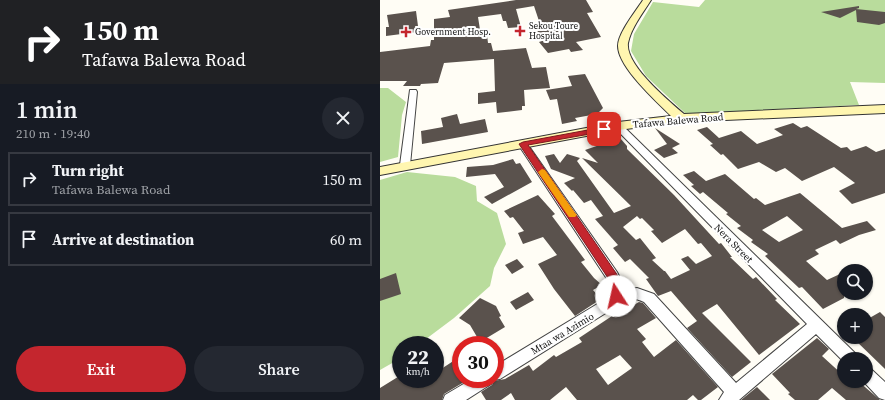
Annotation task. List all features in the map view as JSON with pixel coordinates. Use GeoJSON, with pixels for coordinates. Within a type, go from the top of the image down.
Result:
{"type":"FeatureCollection","features":[{"type":"Feature","properties":{"kind":"main road"},"geometry":{"type":"LineString","coordinates":[[647,0],[627,35],[623,46],[627,60],[637,74],[681,118]]}},
{"type":"Feature","properties":{"kind":"main road","name":"Tafawa Balewa Road"},"geometry":{"type":"LineString","coordinates":[[380,171],[405,165],[618,126],[681,118],[817,110],[885,109]]}},
{"type":"Feature","properties":{"kind":"street"},"geometry":{"type":"LineString","coordinates":[[405,165],[413,92]]}},
{"type":"Feature","properties":{"kind":"street","name":"Nera Street"},"geometry":{"type":"LineString","coordinates":[[618,126],[844,352]]}},
{"type":"Feature","properties":{"kind":"street"},"geometry":{"type":"LineString","coordinates":[[523,144],[612,276],[617,286],[616,296],[637,293],[649,298],[731,397],[816,325]]}},
{"type":"Feature","properties":{"kind":"street","name":"Mtaa wa Azimio"},"geometry":{"type":"LineString","coordinates":[[504,368],[604,307],[616,296]]}},
{"type":"Feature","properties":{"kind":"street"},"geometry":{"type":"LineString","coordinates":[[873,381],[885,393]]}},
{"type":"Feature","properties":{"kind":"street"},"geometry":{"type":"LineString","coordinates":[[451,400],[471,388]]}},
{"type":"Feature","properties":{"kind":"green space"},"geometry":{"type":"Polygon","coordinates":[[[705,0],[885,0],[885,83],[850,82],[859,105],[686,114],[646,76],[631,51],[634,34],[653,2],[699,7],[705,0]]]}},
{"type":"Feature","properties":{"kind":"green space"},"geometry":{"type":"Polygon","coordinates":[[[380,88],[388,88],[406,102],[402,115],[398,157],[380,162],[380,88]]]}},
{"type":"Feature","properties":{"kind":"green space"},"geometry":{"type":"Polygon","coordinates":[[[407,172],[455,177],[476,186],[477,201],[497,213],[506,244],[494,268],[490,286],[454,318],[430,336],[392,336],[392,363],[380,370],[380,180],[407,172]]]}},
{"type":"Feature","properties":{"kind":"building"},"geometry":{"type":"Polygon","coordinates":[[[516,0],[586,0],[593,12],[587,13],[601,37],[576,42],[583,50],[571,52],[569,49],[548,53],[539,42],[542,41],[537,31],[542,30],[534,6],[516,9],[521,27],[508,28],[506,21],[503,21],[501,14],[478,17],[481,36],[487,35],[488,43],[491,43],[493,51],[526,48],[532,68],[546,67],[550,88],[524,90],[525,106],[522,106],[522,110],[497,113],[496,102],[478,104],[478,93],[495,91],[494,59],[444,63],[438,83],[421,84],[420,86],[403,86],[407,81],[380,81],[380,52],[430,46],[431,40],[434,40],[434,19],[450,17],[448,10],[516,0]]]}},
{"type":"Feature","properties":{"kind":"building"},"geometry":{"type":"Polygon","coordinates":[[[859,6],[859,8],[856,9],[885,12],[885,23],[879,25],[857,22],[856,10],[840,18],[821,12],[859,6]]]}},
{"type":"Feature","properties":{"kind":"building"},"geometry":{"type":"Polygon","coordinates":[[[416,11],[418,26],[415,26],[417,32],[386,36],[386,27],[389,27],[387,15],[416,11]]]}},
{"type":"Feature","properties":{"kind":"building"},"geometry":{"type":"Polygon","coordinates":[[[585,74],[603,108],[597,114],[575,118],[577,121],[562,124],[557,99],[550,100],[546,90],[572,86],[568,76],[585,74]]]}},
{"type":"Feature","properties":{"kind":"building"},"geometry":{"type":"Polygon","coordinates":[[[457,114],[460,124],[485,119],[488,132],[422,144],[421,131],[443,127],[441,118],[457,114]]]}},
{"type":"Feature","properties":{"kind":"building"},"geometry":{"type":"Polygon","coordinates":[[[793,123],[801,128],[807,126],[841,148],[847,147],[851,151],[866,146],[876,152],[885,149],[885,193],[852,204],[839,191],[855,183],[834,167],[802,181],[785,168],[776,172],[759,162],[738,169],[723,154],[721,155],[710,145],[713,144],[697,130],[707,127],[719,138],[741,131],[757,144],[783,135],[774,129],[793,123]]]}},
{"type":"Feature","properties":{"kind":"building"},"geometry":{"type":"Polygon","coordinates":[[[655,128],[680,144],[672,148],[678,153],[664,158],[654,150],[667,144],[655,128]]]}},
{"type":"Feature","properties":{"kind":"building"},"geometry":{"type":"Polygon","coordinates":[[[620,138],[627,146],[627,149],[674,195],[719,244],[721,243],[732,257],[730,257],[753,279],[756,277],[777,299],[775,300],[800,324],[759,355],[717,304],[702,313],[751,362],[732,377],[687,328],[697,321],[671,291],[658,296],[646,279],[649,278],[630,259],[625,262],[613,248],[618,245],[595,219],[603,216],[591,200],[584,203],[573,190],[572,191],[564,183],[575,178],[551,169],[545,156],[554,154],[560,163],[567,154],[580,158],[577,161],[614,213],[631,206],[582,158],[598,163],[585,150],[620,138]],[[637,216],[623,227],[636,240],[640,238],[656,258],[652,260],[665,271],[671,279],[690,270],[681,259],[688,256],[696,264],[712,256],[701,243],[698,244],[685,229],[662,243],[651,231],[654,230],[642,218],[640,219],[637,216]]]}},
{"type":"Feature","properties":{"kind":"building"},"geometry":{"type":"Polygon","coordinates":[[[513,159],[516,164],[520,163],[532,182],[492,204],[484,197],[504,187],[495,174],[466,177],[467,167],[493,165],[513,159]]]}},
{"type":"Feature","properties":{"kind":"building"},"geometry":{"type":"Polygon","coordinates":[[[694,171],[706,181],[725,174],[754,199],[756,198],[765,205],[800,193],[842,228],[867,221],[876,230],[859,235],[840,244],[836,240],[815,250],[819,254],[806,261],[827,280],[837,275],[837,300],[840,300],[823,309],[802,287],[799,288],[765,256],[768,254],[751,242],[753,240],[737,228],[741,226],[726,214],[728,213],[703,192],[700,194],[691,186],[694,185],[683,175],[694,171]],[[787,216],[762,230],[779,242],[803,230],[787,216]]]}},
{"type":"Feature","properties":{"kind":"building"},"geometry":{"type":"Polygon","coordinates":[[[538,195],[555,214],[552,216],[585,260],[581,262],[602,285],[593,290],[601,299],[575,316],[554,289],[538,264],[557,255],[543,237],[523,244],[518,233],[524,231],[513,217],[510,218],[504,211],[538,195]]]}},
{"type":"Feature","properties":{"kind":"building"},"geometry":{"type":"Polygon","coordinates":[[[517,259],[524,267],[512,274],[505,265],[517,259]]]}},
{"type":"Feature","properties":{"kind":"building"},"geometry":{"type":"Polygon","coordinates":[[[396,273],[401,294],[380,301],[380,279],[396,273]]]}},
{"type":"Feature","properties":{"kind":"building"},"geometry":{"type":"Polygon","coordinates":[[[528,292],[534,300],[516,310],[510,302],[528,292]]]}},
{"type":"Feature","properties":{"kind":"building"},"geometry":{"type":"Polygon","coordinates":[[[480,298],[496,306],[501,316],[499,317],[505,327],[490,336],[476,336],[470,325],[459,318],[480,298]]]}},
{"type":"Feature","properties":{"kind":"building"},"geometry":{"type":"Polygon","coordinates":[[[639,302],[643,303],[656,318],[637,329],[646,339],[642,342],[654,357],[676,340],[718,387],[701,400],[698,400],[693,395],[687,400],[577,400],[566,387],[550,400],[515,400],[511,393],[501,400],[486,400],[481,392],[487,388],[504,388],[504,379],[529,365],[533,371],[554,355],[556,357],[582,342],[579,338],[612,316],[613,317],[639,302]],[[620,355],[596,369],[608,385],[632,368],[620,355]]]}},
{"type":"Feature","properties":{"kind":"building"},"geometry":{"type":"Polygon","coordinates":[[[880,312],[885,317],[885,369],[873,357],[873,352],[867,352],[859,344],[873,344],[873,316],[880,312]]]}},
{"type":"Feature","properties":{"kind":"building"},"geometry":{"type":"Polygon","coordinates":[[[817,338],[829,349],[822,356],[837,370],[837,388],[866,388],[880,400],[846,400],[832,388],[818,400],[795,400],[788,394],[790,393],[772,374],[817,338]]]}},
{"type":"Feature","properties":{"kind":"building"},"geometry":{"type":"Polygon","coordinates":[[[452,362],[452,388],[454,388],[444,394],[442,400],[380,400],[380,388],[392,381],[392,388],[444,388],[444,367],[452,362]]]}},
{"type":"Feature","properties":{"kind":"building"},"geometry":{"type":"Polygon","coordinates":[[[757,387],[770,400],[741,400],[757,387]]]}},
{"type":"Feature","properties":{"kind":"slow traffic"},"geometry":{"type":"LineString","coordinates":[[542,172],[572,215]]}},
{"type":"Feature","properties":{"kind":"place","name":"Sekou Toure Hospital"},"geometry":{"type":"Point","coordinates":[520,31]}},
{"type":"Feature","properties":{"kind":"place","name":"Government Hosp."},"geometry":{"type":"Point","coordinates":[406,32]}},
{"type":"Feature","properties":{"kind":"route"},"geometry":{"type":"LineString","coordinates":[[604,129],[523,144],[582,229],[612,276],[617,286],[616,296]]}}]}
